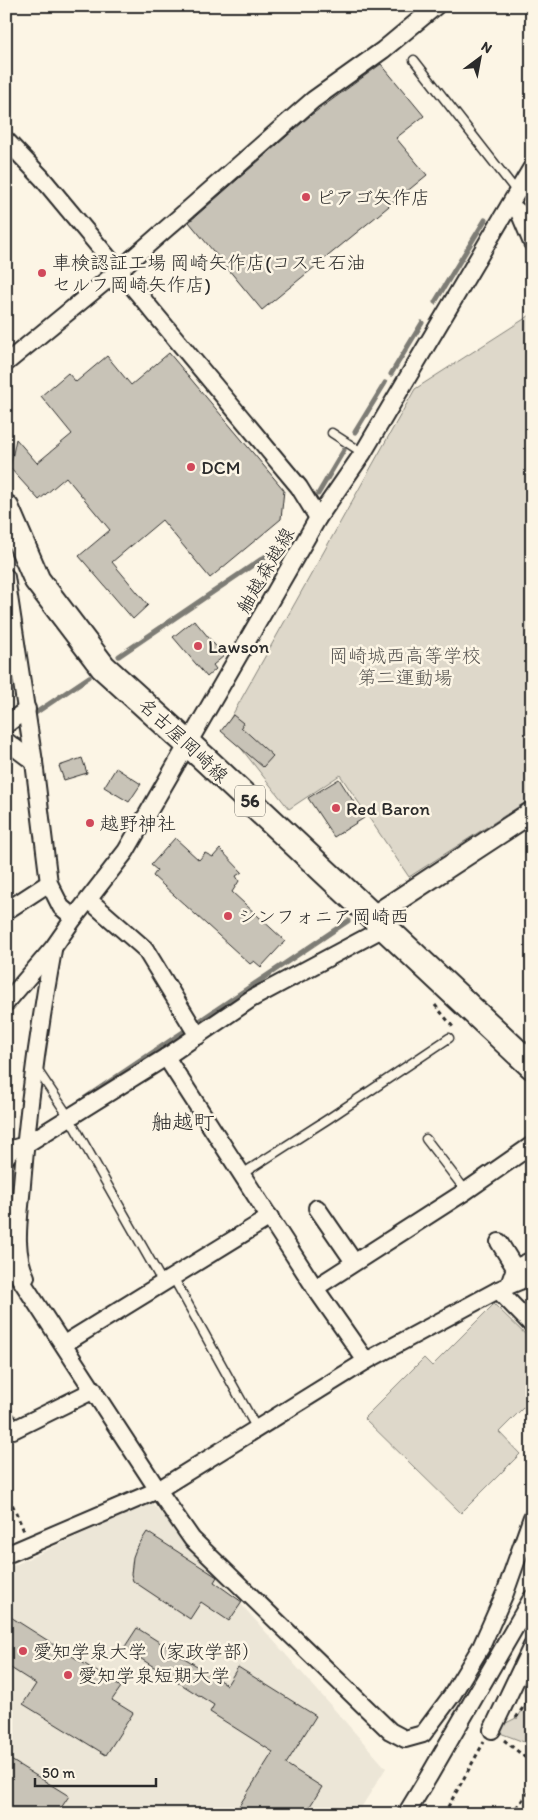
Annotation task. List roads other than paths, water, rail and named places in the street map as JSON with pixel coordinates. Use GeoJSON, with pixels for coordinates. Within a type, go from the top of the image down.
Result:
{"type":"FeatureCollection","features":[{"type":"Feature","properties":{"kind":"main road","name":"名古屋岡崎線"},"geometry":{"type":"LineString","coordinates":[[6,508],[10,538],[37,580],[103,667],[240,792],[532,1066]]}},
{"type":"Feature","properties":{"kind":"street"},"geometry":{"type":"LineString","coordinates":[[6,364],[118,271],[313,100],[382,50],[436,6]]}},
{"type":"Feature","properties":{"kind":"street"},"geometry":{"type":"LineString","coordinates":[[6,140],[42,178],[299,487],[318,518]]}},
{"type":"Feature","properties":{"kind":"street","name":"舳越森越線"},"geometry":{"type":"LineString","coordinates":[[6,1003],[53,948],[126,851],[318,518],[363,453],[519,203],[532,167]]}},
{"type":"Feature","properties":{"kind":"street"},"geometry":{"type":"LineString","coordinates":[[519,203],[532,243]]}},
{"type":"Feature","properties":{"kind":"street"},"geometry":{"type":"LineString","coordinates":[[6,577],[28,716],[49,883],[61,907],[74,918]]}},
{"type":"Feature","properties":{"kind":"street"},"geometry":{"type":"LineString","coordinates":[[6,725],[28,716]]}},
{"type":"Feature","properties":{"kind":"street"},"geometry":{"type":"LineString","coordinates":[[6,741],[34,762]]}},
{"type":"Feature","properties":{"kind":"street"},"geometry":{"type":"LineString","coordinates":[[6,1157],[12,1150],[25,1145],[378,922],[532,812]]}},
{"type":"Feature","properties":{"kind":"street"},"geometry":{"type":"LineString","coordinates":[[6,911],[49,883]]}},
{"type":"Feature","properties":{"kind":"street"},"geometry":{"type":"LineString","coordinates":[[89,900],[145,949],[198,1036]]}},
{"type":"Feature","properties":{"kind":"street"},"geometry":{"type":"LineString","coordinates":[[43,1315],[22,1269],[17,1245],[25,1145],[42,1007],[53,948]]}},
{"type":"Feature","properties":{"kind":"street"},"geometry":{"type":"LineString","coordinates":[[166,1057],[315,1288],[366,1361]]}},
{"type":"Feature","properties":{"kind":"street"},"geometry":{"type":"LineString","coordinates":[[315,1288],[466,1191],[532,1145]]}},
{"type":"Feature","properties":{"kind":"street"},"geometry":{"type":"LineString","coordinates":[[317,1208],[354,1262]]}},
{"type":"Feature","properties":{"kind":"street"},"geometry":{"type":"LineString","coordinates":[[64,1344],[270,1217]]}},
{"type":"Feature","properties":{"kind":"street"},"geometry":{"type":"LineString","coordinates":[[499,1242],[515,1268]]}},
{"type":"Feature","properties":{"kind":"street"},"geometry":{"type":"LineString","coordinates":[[6,1257],[192,1539],[390,1731],[406,1739],[423,1734],[452,1695],[481,1647],[505,1592],[532,1517]]}},
{"type":"Feature","properties":{"kind":"street"},"geometry":{"type":"LineString","coordinates":[[503,1288],[515,1268],[532,1260]]}},
{"type":"Feature","properties":{"kind":"street"},"geometry":{"type":"LineString","coordinates":[[6,1555],[158,1490],[366,1361],[503,1288],[532,1276]]}},
{"type":"Feature","properties":{"kind":"street"},"geometry":{"type":"LineString","coordinates":[[503,1288],[532,1325]]}},
{"type":"Feature","properties":{"kind":"street"},"geometry":{"type":"LineString","coordinates":[[6,1419],[13,1430],[94,1390]]}},
{"type":"Feature","properties":{"kind":"street"},"geometry":{"type":"LineString","coordinates":[[406,1814],[532,1598]]}},
{"type":"Feature","properties":{"kind":"street"},"geometry":{"type":"LineString","coordinates":[[492,1730],[532,1646]]}},
{"type":"Feature","properties":{"kind":"lane"},"geometry":{"type":"LineString","coordinates":[[414,60],[519,203]]}},
{"type":"Feature","properties":{"kind":"lane"},"geometry":{"type":"LineString","coordinates":[[332,433],[363,453]]}},
{"type":"Feature","properties":{"kind":"lane"},"geometry":{"type":"LineString","coordinates":[[242,1174],[449,1038]]}},
{"type":"Feature","properties":{"kind":"lane"},"geometry":{"type":"LineString","coordinates":[[35,1066],[69,1117],[257,1429]]}},
{"type":"Feature","properties":{"kind":"lane"},"geometry":{"type":"LineString","coordinates":[[426,1139],[466,1191]]}},
{"type":"Feature","properties":{"kind":"waterway"},"geometry":{"type":"LineString","coordinates":[[435,302],[485,220]]}},
{"type":"Feature","properties":{"kind":"waterway"},"geometry":{"type":"LineString","coordinates":[[391,374],[422,323]]}},
{"type":"Feature","properties":{"kind":"waterway"},"geometry":{"type":"LineString","coordinates":[[355,432],[385,383]]}},
{"type":"Feature","properties":{"kind":"waterway"},"geometry":{"type":"LineString","coordinates":[[318,494],[344,450]]}},
{"type":"Feature","properties":{"kind":"waterway"},"geometry":{"type":"LineString","coordinates":[[119,656],[288,541]]}},
{"type":"Feature","properties":{"kind":"waterway"},"geometry":{"type":"LineString","coordinates":[[31,716],[89,677]]}},
{"type":"Feature","properties":{"kind":"waterway"},"geometry":{"type":"LineString","coordinates":[[85,1098],[348,921]]}},
{"type":"Feature","properties":{"kind":"waterway"},"geometry":{"type":"LineString","coordinates":[[6,1172],[18,1154]]}},
{"type":"Feature","properties":{"kind":"place","name":"ピアゴ矢作店"},"geometry":{"type":"Point","coordinates":[306,197]}},
{"type":"Feature","properties":{"kind":"place","name":"車検認証工場 岡崎矢作店(コスモ石油 セルフ岡崎矢作店)"},"geometry":{"type":"Point","coordinates":[42,273]}},
{"type":"Feature","properties":{"kind":"place","name":"DCM"},"geometry":{"type":"Point","coordinates":[191,467]}},
{"type":"Feature","properties":{"kind":"place","name":"Lawson"},"geometry":{"type":"Point","coordinates":[198,646]}},
{"type":"Feature","properties":{"kind":"place","name":"Red Baron"},"geometry":{"type":"Point","coordinates":[336,808]}},
{"type":"Feature","properties":{"kind":"place","name":"越野神社"},"geometry":{"type":"Point","coordinates":[90,823]}},
{"type":"Feature","properties":{"kind":"place","name":"シンフォニア岡崎西"},"geometry":{"type":"Point","coordinates":[228,916]}},
{"type":"Feature","properties":{"kind":"place","name":"愛知学泉大学（家政学部）"},"geometry":{"type":"Point","coordinates":[23,1651]}},
{"type":"Feature","properties":{"kind":"place","name":"愛知学泉短期大学"},"geometry":{"type":"Point","coordinates":[68,1675]}},
{"type":"Feature","properties":{"kind":"district","name":"舳越町"},"geometry":{"type":"Point","coordinates":[183,1122]}},
{"type":"Feature","properties":{"kind":"park label","name":"岡崎城西高等学校 第二運動場"},"geometry":{"type":"Point","coordinates":[405,666]}}]}
